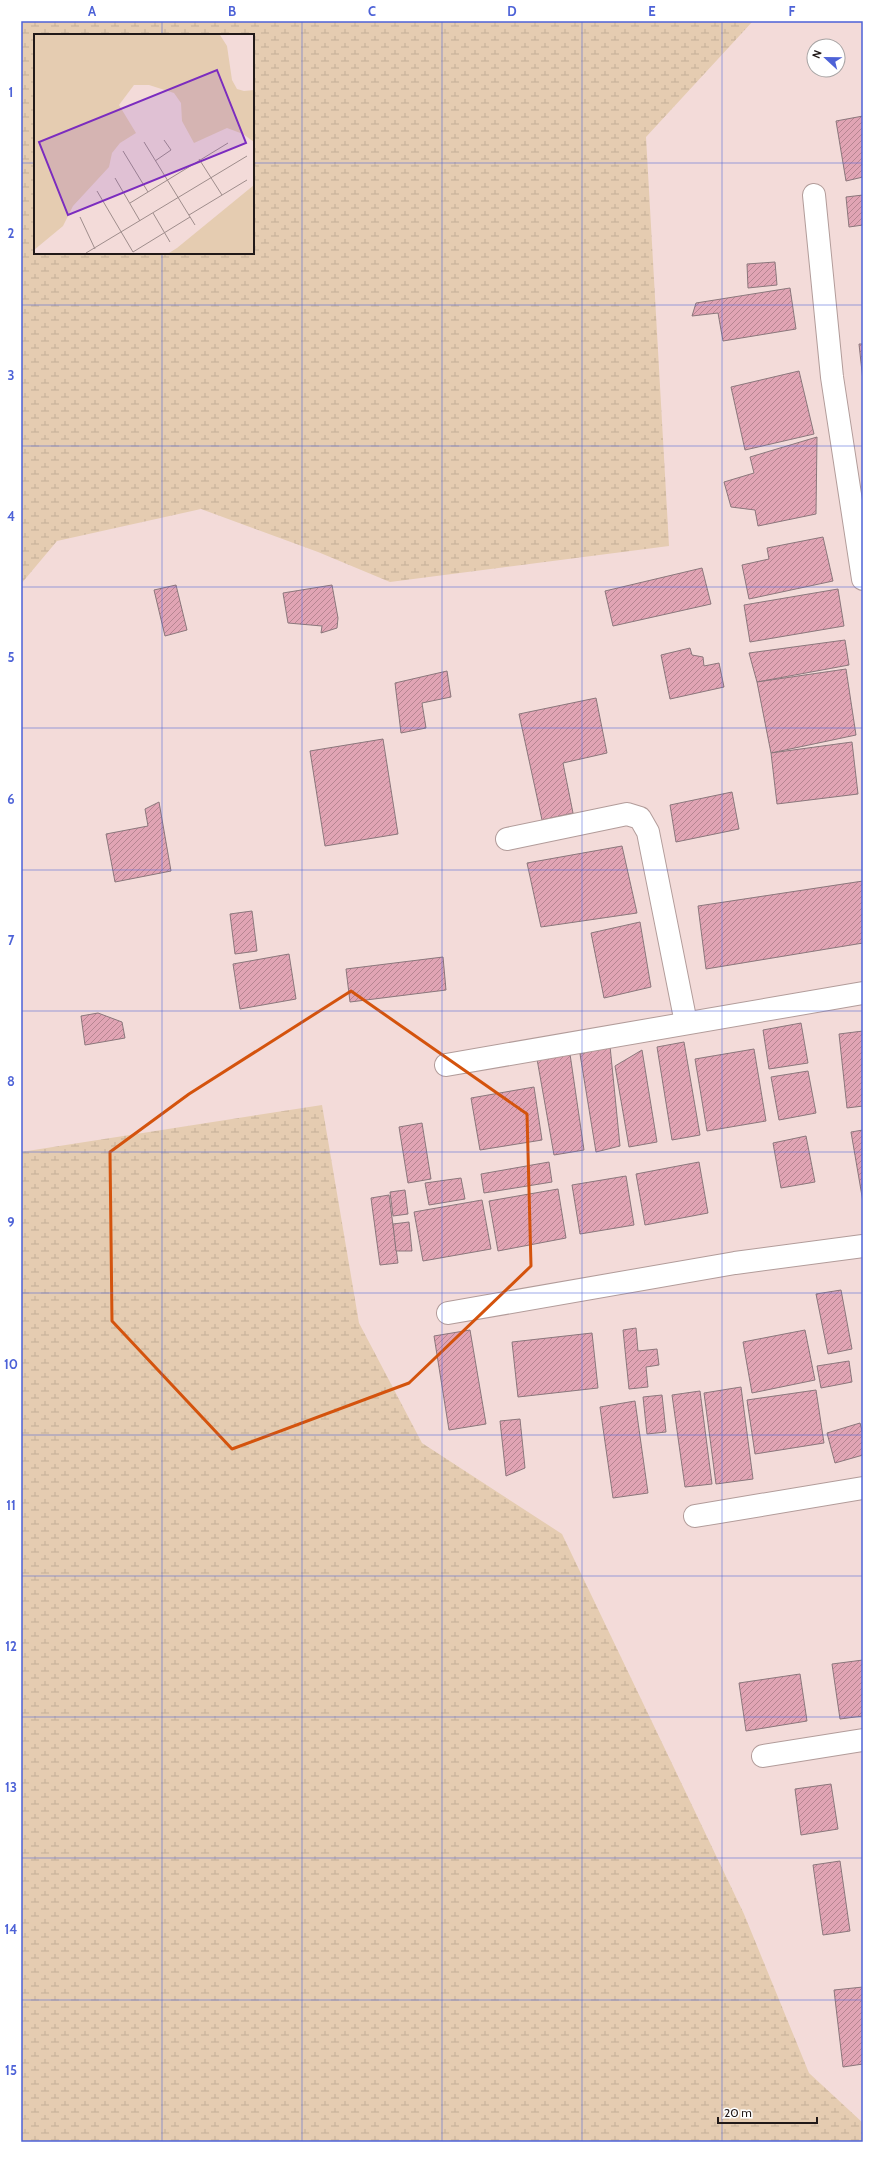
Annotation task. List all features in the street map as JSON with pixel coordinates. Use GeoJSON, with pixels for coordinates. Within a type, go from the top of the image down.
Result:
{"type":"FeatureCollection","features":[{"type":"Feature","properties":{"kind":"street"},"geometry":{"type":"LineString","coordinates":[[814,195],[832,377],[862,566]]}},
{"type":"Feature","properties":{"kind":"street"},"geometry":{"type":"LineString","coordinates":[[507,839],[627,814],[640,818],[648,832],[686,1023]]}},
{"type":"Feature","properties":{"kind":"street"},"geometry":{"type":"LineString","coordinates":[[446,1065],[863,993]]}},
{"type":"Feature","properties":{"kind":"street"},"geometry":{"type":"LineString","coordinates":[[448,1313],[735,1263],[863,1246]]}},
{"type":"Feature","properties":{"kind":"street"},"geometry":{"type":"LineString","coordinates":[[695,1516],[863,1488]]}},
{"type":"Feature","properties":{"kind":"street"},"geometry":{"type":"LineString","coordinates":[[763,1756],[863,1740]]}},
{"type":"Feature","properties":{"kind":"highlighted area"},"geometry":{"type":"Polygon","coordinates":[[[351,991],[527,1114],[531,1266],[409,1383],[232,1449],[112,1321],[110,1152],[189,1094],[351,991]]]}},
{"type":"Feature","properties":{"kind":"green space"},"geometry":{"type":"Polygon","coordinates":[[[21,21],[753,21],[646,137],[669,546],[390,582],[318,552],[201,509],[57,541],[21,584],[21,21]]]}},
{"type":"Feature","properties":{"kind":"green space"},"geometry":{"type":"Polygon","coordinates":[[[322,1105],[359,1323],[422,1443],[562,1534],[744,1914],[809,2073],[863,2123],[863,2142],[21,2142],[21,1152],[322,1105]]]}},
{"type":"Feature","properties":{"kind":"building"},"geometry":{"type":"Polygon","coordinates":[[[863,116],[863,177],[846,181],[836,121],[863,116]]]}},
{"type":"Feature","properties":{"kind":"building"},"geometry":{"type":"Polygon","coordinates":[[[863,195],[863,225],[849,227],[846,197],[863,195]]]}},
{"type":"Feature","properties":{"kind":"building"},"geometry":{"type":"Polygon","coordinates":[[[775,262],[777,285],[748,288],[747,264],[775,262]]]}},
{"type":"Feature","properties":{"kind":"building"},"geometry":{"type":"Polygon","coordinates":[[[790,288],[796,329],[723,341],[718,313],[692,316],[696,303],[790,288]]]}},
{"type":"Feature","properties":{"kind":"building"},"geometry":{"type":"Polygon","coordinates":[[[859,344],[863,344],[863,381],[859,344]]]}},
{"type":"Feature","properties":{"kind":"building"},"geometry":{"type":"Polygon","coordinates":[[[799,371],[814,434],[745,450],[731,387],[799,371]]]}},
{"type":"Feature","properties":{"kind":"building"},"geometry":{"type":"Polygon","coordinates":[[[817,437],[816,514],[758,526],[755,510],[731,507],[724,482],[754,473],[750,457],[817,437]]]}},
{"type":"Feature","properties":{"kind":"building"},"geometry":{"type":"Polygon","coordinates":[[[823,537],[833,581],[749,599],[742,565],[769,559],[767,548],[823,537]]]}},
{"type":"Feature","properties":{"kind":"building"},"geometry":{"type":"Polygon","coordinates":[[[702,568],[711,604],[613,626],[605,591],[702,568]]]}},
{"type":"Feature","properties":{"kind":"building"},"geometry":{"type":"Polygon","coordinates":[[[176,585],[187,630],[165,636],[154,590],[176,585]]]}},
{"type":"Feature","properties":{"kind":"building"},"geometry":{"type":"Polygon","coordinates":[[[332,585],[338,618],[337,628],[321,633],[322,626],[288,623],[283,593],[332,585]]]}},
{"type":"Feature","properties":{"kind":"building"},"geometry":{"type":"Polygon","coordinates":[[[838,589],[844,626],[750,642],[744,605],[838,589]]]}},
{"type":"Feature","properties":{"kind":"building"},"geometry":{"type":"Polygon","coordinates":[[[845,640],[849,665],[757,682],[749,653],[845,640]]]}},
{"type":"Feature","properties":{"kind":"building"},"geometry":{"type":"Polygon","coordinates":[[[690,648],[692,655],[703,657],[704,666],[719,663],[724,687],[670,699],[661,655],[690,648]]]}},
{"type":"Feature","properties":{"kind":"building"},"geometry":{"type":"Polygon","coordinates":[[[846,669],[856,735],[771,753],[757,682],[846,669]]]}},
{"type":"Feature","properties":{"kind":"building"},"geometry":{"type":"Polygon","coordinates":[[[447,671],[451,697],[422,703],[426,728],[401,733],[395,683],[447,671]]]}},
{"type":"Feature","properties":{"kind":"building"},"geometry":{"type":"Polygon","coordinates":[[[596,698],[607,753],[563,763],[573,813],[542,820],[519,714],[596,698]]]}},
{"type":"Feature","properties":{"kind":"building"},"geometry":{"type":"Polygon","coordinates":[[[383,739],[398,834],[325,846],[310,751],[383,739]]]}},
{"type":"Feature","properties":{"kind":"building"},"geometry":{"type":"Polygon","coordinates":[[[852,742],[858,794],[777,804],[771,753],[852,742]]]}},
{"type":"Feature","properties":{"kind":"building"},"geometry":{"type":"Polygon","coordinates":[[[732,792],[739,829],[676,842],[670,805],[732,792]]]}},
{"type":"Feature","properties":{"kind":"building"},"geometry":{"type":"Polygon","coordinates":[[[159,802],[171,871],[115,882],[106,834],[148,826],[145,809],[159,802]]]}},
{"type":"Feature","properties":{"kind":"building"},"geometry":{"type":"Polygon","coordinates":[[[622,846],[637,913],[541,927],[527,863],[622,846]]]}},
{"type":"Feature","properties":{"kind":"building"},"geometry":{"type":"Polygon","coordinates":[[[863,881],[863,943],[706,969],[698,906],[863,881]]]}},
{"type":"Feature","properties":{"kind":"building"},"geometry":{"type":"Polygon","coordinates":[[[252,911],[257,951],[235,954],[230,914],[252,911]]]}},
{"type":"Feature","properties":{"kind":"building"},"geometry":{"type":"Polygon","coordinates":[[[640,922],[651,987],[604,998],[591,933],[640,922]]]}},
{"type":"Feature","properties":{"kind":"building"},"geometry":{"type":"Polygon","coordinates":[[[289,954],[296,999],[240,1009],[233,964],[289,954]]]}},
{"type":"Feature","properties":{"kind":"building"},"geometry":{"type":"Polygon","coordinates":[[[443,957],[446,990],[350,1002],[346,969],[443,957]]]}},
{"type":"Feature","properties":{"kind":"building"},"geometry":{"type":"Polygon","coordinates":[[[98,1013],[122,1022],[125,1038],[85,1045],[81,1016],[98,1013]]]}},
{"type":"Feature","properties":{"kind":"building"},"geometry":{"type":"Polygon","coordinates":[[[801,1023],[808,1063],[769,1069],[763,1030],[801,1023]]]}},
{"type":"Feature","properties":{"kind":"building"},"geometry":{"type":"Polygon","coordinates":[[[863,1031],[863,1106],[847,1108],[839,1034],[863,1031]]]}},
{"type":"Feature","properties":{"kind":"building"},"geometry":{"type":"Polygon","coordinates":[[[684,1042],[700,1135],[672,1140],[657,1047],[684,1042]]]}},
{"type":"Feature","properties":{"kind":"building"},"geometry":{"type":"Polygon","coordinates":[[[610,1046],[620,1146],[596,1152],[580,1054],[610,1046]]]}},
{"type":"Feature","properties":{"kind":"building"},"geometry":{"type":"Polygon","coordinates":[[[754,1049],[766,1121],[707,1131],[695,1059],[754,1049]]]}},
{"type":"Feature","properties":{"kind":"building"},"geometry":{"type":"Polygon","coordinates":[[[642,1050],[657,1142],[629,1147],[615,1066],[642,1050]]]}},
{"type":"Feature","properties":{"kind":"building"},"geometry":{"type":"Polygon","coordinates":[[[570,1054],[584,1150],[554,1155],[537,1059],[570,1054]]]}},
{"type":"Feature","properties":{"kind":"building"},"geometry":{"type":"Polygon","coordinates":[[[808,1071],[816,1113],[779,1120],[771,1077],[808,1071]]]}},
{"type":"Feature","properties":{"kind":"building"},"geometry":{"type":"Polygon","coordinates":[[[534,1087],[542,1140],[480,1150],[471,1098],[534,1087]]]}},
{"type":"Feature","properties":{"kind":"building"},"geometry":{"type":"Polygon","coordinates":[[[422,1123],[431,1179],[408,1183],[399,1127],[422,1123]]]}},
{"type":"Feature","properties":{"kind":"building"},"geometry":{"type":"Polygon","coordinates":[[[863,1130],[863,1202],[851,1132],[863,1130]]]}},
{"type":"Feature","properties":{"kind":"building"},"geometry":{"type":"Polygon","coordinates":[[[806,1136],[815,1182],[781,1188],[773,1143],[806,1136]]]}},
{"type":"Feature","properties":{"kind":"building"},"geometry":{"type":"Polygon","coordinates":[[[549,1162],[552,1182],[484,1193],[481,1174],[549,1162]]]}},
{"type":"Feature","properties":{"kind":"building"},"geometry":{"type":"Polygon","coordinates":[[[699,1162],[708,1213],[645,1225],[636,1174],[699,1162]]]}},
{"type":"Feature","properties":{"kind":"building"},"geometry":{"type":"Polygon","coordinates":[[[626,1176],[634,1225],[580,1234],[572,1185],[626,1176]]]}},
{"type":"Feature","properties":{"kind":"building"},"geometry":{"type":"Polygon","coordinates":[[[461,1178],[465,1199],[429,1205],[425,1183],[461,1178]]]}},
{"type":"Feature","properties":{"kind":"building"},"geometry":{"type":"Polygon","coordinates":[[[558,1189],[566,1238],[498,1251],[489,1201],[558,1189]]]}},
{"type":"Feature","properties":{"kind":"building"},"geometry":{"type":"Polygon","coordinates":[[[405,1190],[408,1214],[393,1216],[390,1192],[405,1190]]]}},
{"type":"Feature","properties":{"kind":"building"},"geometry":{"type":"Polygon","coordinates":[[[389,1195],[398,1263],[380,1265],[371,1198],[389,1195]]]}},
{"type":"Feature","properties":{"kind":"building"},"geometry":{"type":"Polygon","coordinates":[[[482,1200],[491,1249],[423,1261],[414,1212],[482,1200]]]}},
{"type":"Feature","properties":{"kind":"building"},"geometry":{"type":"Polygon","coordinates":[[[409,1222],[412,1251],[396,1251],[393,1224],[409,1222]]]}},
{"type":"Feature","properties":{"kind":"building"},"geometry":{"type":"Polygon","coordinates":[[[841,1290],[852,1349],[828,1354],[816,1294],[841,1290]]]}},
{"type":"Feature","properties":{"kind":"building"},"geometry":{"type":"Polygon","coordinates":[[[636,1328],[638,1351],[657,1349],[659,1365],[646,1367],[648,1387],[629,1389],[623,1330],[636,1328]]]}},
{"type":"Feature","properties":{"kind":"building"},"geometry":{"type":"Polygon","coordinates":[[[470,1330],[486,1424],[449,1430],[434,1336],[470,1330]]]}},
{"type":"Feature","properties":{"kind":"building"},"geometry":{"type":"Polygon","coordinates":[[[805,1330],[815,1380],[752,1393],[743,1342],[805,1330]]]}},
{"type":"Feature","properties":{"kind":"building"},"geometry":{"type":"Polygon","coordinates":[[[592,1333],[598,1388],[518,1397],[512,1342],[592,1333]]]}},
{"type":"Feature","properties":{"kind":"building"},"geometry":{"type":"Polygon","coordinates":[[[849,1361],[852,1382],[821,1388],[817,1366],[849,1361]]]}},
{"type":"Feature","properties":{"kind":"building"},"geometry":{"type":"Polygon","coordinates":[[[741,1387],[753,1479],[716,1484],[704,1393],[741,1387]]]}},
{"type":"Feature","properties":{"kind":"building"},"geometry":{"type":"Polygon","coordinates":[[[816,1390],[824,1443],[755,1454],[747,1400],[816,1390]]]}},
{"type":"Feature","properties":{"kind":"building"},"geometry":{"type":"Polygon","coordinates":[[[700,1391],[712,1484],[685,1487],[672,1395],[700,1391]]]}},
{"type":"Feature","properties":{"kind":"building"},"geometry":{"type":"Polygon","coordinates":[[[662,1395],[666,1432],[647,1434],[643,1397],[662,1395]]]}},
{"type":"Feature","properties":{"kind":"building"},"geometry":{"type":"Polygon","coordinates":[[[635,1401],[648,1493],[613,1498],[600,1407],[635,1401]]]}},
{"type":"Feature","properties":{"kind":"building"},"geometry":{"type":"Polygon","coordinates":[[[520,1419],[525,1468],[506,1476],[500,1421],[520,1419]]]}},
{"type":"Feature","properties":{"kind":"building"},"geometry":{"type":"Polygon","coordinates":[[[860,1423],[863,1434],[863,1455],[835,1463],[827,1433],[860,1423]]]}},
{"type":"Feature","properties":{"kind":"building"},"geometry":{"type":"Polygon","coordinates":[[[863,1660],[863,1716],[840,1719],[832,1664],[863,1660]]]}},
{"type":"Feature","properties":{"kind":"building"},"geometry":{"type":"Polygon","coordinates":[[[800,1674],[807,1721],[746,1731],[739,1683],[800,1674]]]}},
{"type":"Feature","properties":{"kind":"building"},"geometry":{"type":"Polygon","coordinates":[[[831,1784],[838,1829],[801,1835],[795,1789],[831,1784]]]}},
{"type":"Feature","properties":{"kind":"building"},"geometry":{"type":"Polygon","coordinates":[[[840,1861],[850,1931],[823,1935],[813,1865],[840,1861]]]}},
{"type":"Feature","properties":{"kind":"building"},"geometry":{"type":"Polygon","coordinates":[[[863,1987],[863,2064],[843,2067],[834,1990],[863,1987]]]}}]}
